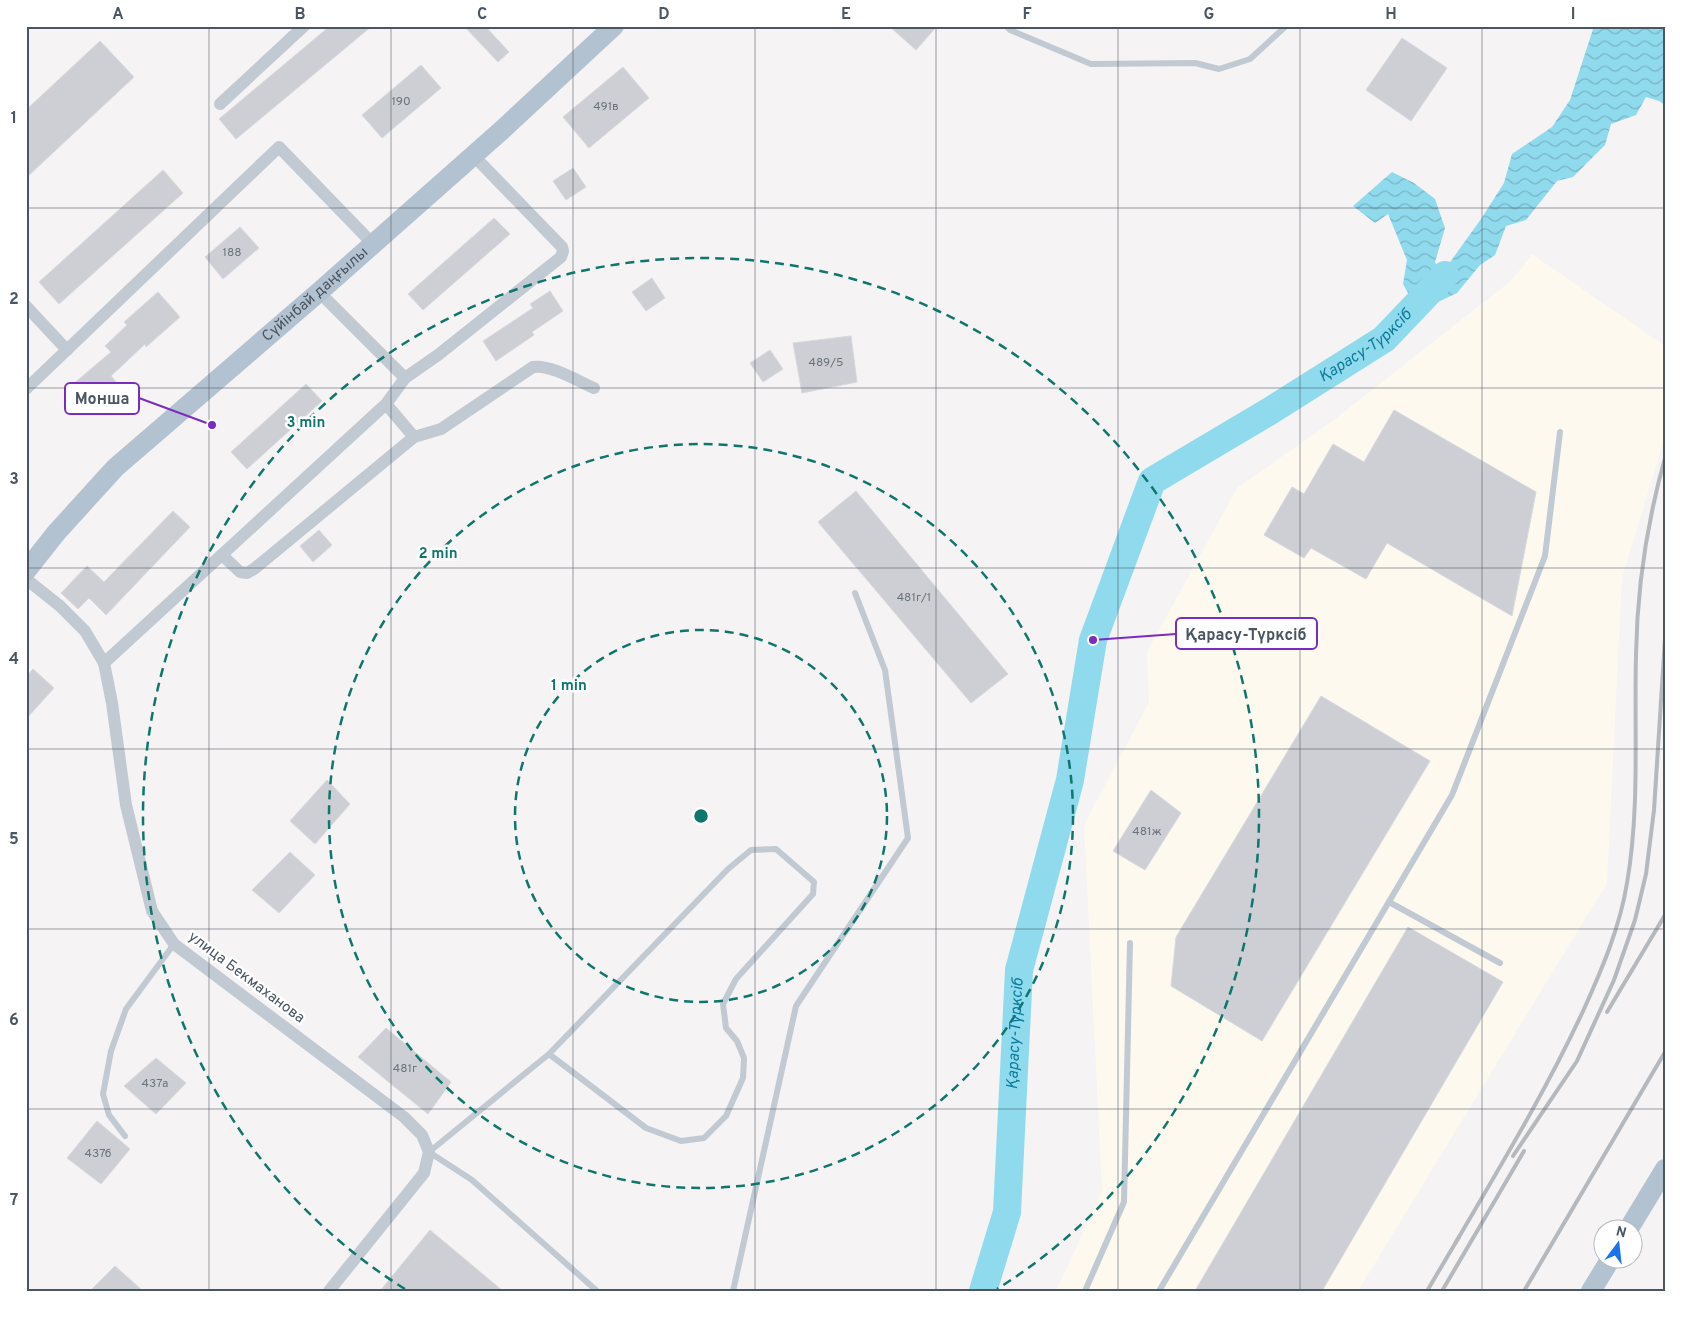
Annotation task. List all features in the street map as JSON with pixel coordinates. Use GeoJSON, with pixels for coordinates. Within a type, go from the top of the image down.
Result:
{"type":"FeatureCollection","features":[{"type":"Feature","properties":{"kind":"main road","name":"Сүйінбай даңғылы"},"geometry":{"type":"LineString","coordinates":[[26,571],[56,533],[115,468],[319,292],[473,155],[605,29]]}},
{"type":"Feature","properties":{"kind":"main road"},"geometry":{"type":"LineString","coordinates":[[1634,1220],[1665,1169]]}},
{"type":"Feature","properties":{"kind":"main road"},"geometry":{"type":"LineString","coordinates":[[1591,1291],[1604,1270]]}},
{"type":"Feature","properties":{"kind":"street"},"geometry":{"type":"LineString","coordinates":[[220,104],[304,26]]}},
{"type":"Feature","properties":{"kind":"street"},"geometry":{"type":"LineString","coordinates":[[26,389],[279,147],[372,243]]}},
{"type":"Feature","properties":{"kind":"street"},"geometry":{"type":"LineString","coordinates":[[104,663],[386,404],[405,378],[561,257],[562,247],[473,155]]}},
{"type":"Feature","properties":{"kind":"street"},"geometry":{"type":"LineString","coordinates":[[319,292],[405,378]]}},
{"type":"Feature","properties":{"kind":"street"},"geometry":{"type":"LineString","coordinates":[[26,306],[67,350]]}},
{"type":"Feature","properties":{"kind":"street"},"geometry":{"type":"LineString","coordinates":[[222,554],[240,572],[247,573],[254,569],[414,437],[441,429],[533,368],[540,366],[594,388]]}},
{"type":"Feature","properties":{"kind":"street"},"geometry":{"type":"LineString","coordinates":[[386,404],[414,437]]}},
{"type":"Feature","properties":{"kind":"street","name":"улица Бекмаханова"},"geometry":{"type":"LineString","coordinates":[[26,579],[60,606],[85,631],[104,663],[112,703],[126,805],[152,911],[174,944],[404,1117],[422,1135],[429,1152]]}},
{"type":"Feature","properties":{"kind":"street"},"geometry":{"type":"LineString","coordinates":[[330,1291],[424,1173],[429,1152]]}},
{"type":"Feature","properties":{"kind":"lane"},"geometry":{"type":"LineString","coordinates":[[1006,26],[1010,30],[1091,64],[1195,63],[1219,69],[1250,59],[1286,26]]}},
{"type":"Feature","properties":{"kind":"lane"},"geometry":{"type":"LineString","coordinates":[[1159,1291],[1452,795],[1545,556],[1560,432]]}},
{"type":"Feature","properties":{"kind":"lane"},"geometry":{"type":"LineString","coordinates":[[732,1291],[796,1006],[908,838],[885,670],[855,592]]}},
{"type":"Feature","properties":{"kind":"lane"},"geometry":{"type":"LineString","coordinates":[[549,1054],[646,1128],[680,1141],[704,1138],[726,1116],[743,1078],[744,1058],[737,1042],[726,1028],[723,1004],[736,979],[813,894],[814,882],[776,849],[751,850],[728,869],[549,1054],[429,1152],[472,1180],[597,1291]]}},
{"type":"Feature","properties":{"kind":"lane"},"geometry":{"type":"LineString","coordinates":[[1389,902],[1500,963]]}},
{"type":"Feature","properties":{"kind":"lane"},"geometry":{"type":"LineString","coordinates":[[1085,1291],[1124,1202],[1130,943]]}},
{"type":"Feature","properties":{"kind":"lane"},"geometry":{"type":"LineString","coordinates":[[125,1136],[109,1115],[103,1094],[111,1051],[126,1009],[174,944]]}},
{"type":"Feature","properties":{"kind":"shaded area"},"geometry":{"type":"Polygon","coordinates":[[[1532,254],[1665,346],[1665,437],[1622,578],[1607,883],[1358,1291],[1056,1291],[1102,1191],[1084,825],[1149,702],[1147,652],[1237,488],[1331,422],[1512,280],[1532,254]]]}},
{"type":"Feature","properties":{"kind":"water"},"geometry":{"type":"Polygon","coordinates":[[[1594,26],[1665,26],[1665,105],[1646,97],[1636,115],[1611,124],[1605,145],[1573,177],[1557,181],[1526,220],[1506,226],[1495,255],[1480,265],[1457,293],[1438,302],[1413,302],[1403,284],[1407,260],[1388,214],[1375,223],[1353,206],[1392,172],[1414,183],[1435,199],[1445,228],[1435,262],[1438,269],[1448,265],[1504,183],[1512,154],[1552,127],[1570,100],[1594,26]]]}},
{"type":"Feature","properties":{"kind":"building"},"geometry":{"type":"Polygon","coordinates":[[[330,26],[372,26],[236,139],[219,119],[330,26]]]}},
{"type":"Feature","properties":{"kind":"building"},"geometry":{"type":"Polygon","coordinates":[[[464,26],[485,26],[509,52],[498,62],[464,26]]]}},
{"type":"Feature","properties":{"kind":"building"},"geometry":{"type":"Polygon","coordinates":[[[889,26],[937,26],[916,50],[889,26]]]}},
{"type":"Feature","properties":{"kind":"building"},"geometry":{"type":"Polygon","coordinates":[[[1402,38],[1447,68],[1411,121],[1366,90],[1402,38]]]}},
{"type":"Feature","properties":{"kind":"building"},"geometry":{"type":"Polygon","coordinates":[[[100,41],[134,77],[26,178],[26,110],[100,41]]]}},
{"type":"Feature","properties":{"kind":"building"},"geometry":{"type":"Polygon","coordinates":[[[421,65],[441,88],[382,138],[362,115],[421,65]]]}},
{"type":"Feature","properties":{"kind":"building"},"geometry":{"type":"Polygon","coordinates":[[[623,67],[649,98],[589,148],[563,117],[623,67]]]}},
{"type":"Feature","properties":{"kind":"building"},"geometry":{"type":"Polygon","coordinates":[[[573,168],[586,187],[566,200],[553,181],[573,168]]]}},
{"type":"Feature","properties":{"kind":"building"},"geometry":{"type":"Polygon","coordinates":[[[163,170],[183,193],[59,304],[39,282],[163,170]]]}},
{"type":"Feature","properties":{"kind":"building"},"geometry":{"type":"Polygon","coordinates":[[[494,218],[510,234],[423,310],[408,294],[494,218]]]}},
{"type":"Feature","properties":{"kind":"building"},"geometry":{"type":"Polygon","coordinates":[[[240,227],[259,248],[223,279],[205,257],[240,227]]]}},
{"type":"Feature","properties":{"kind":"building"},"geometry":{"type":"Polygon","coordinates":[[[652,278],[665,298],[646,311],[632,292],[652,278]]]}},
{"type":"Feature","properties":{"kind":"building"},"geometry":{"type":"Polygon","coordinates":[[[550,291],[563,311],[532,332],[534,335],[496,361],[483,341],[533,308],[530,304],[550,291]]]}},
{"type":"Feature","properties":{"kind":"building"},"geometry":{"type":"Polygon","coordinates":[[[158,292],[180,317],[146,347],[145,344],[111,376],[117,383],[83,412],[65,391],[111,352],[105,346],[127,325],[124,322],[158,292]]]}},
{"type":"Feature","properties":{"kind":"building"},"geometry":{"type":"Polygon","coordinates":[[[851,336],[857,382],[802,393],[793,343],[851,336]]]}},
{"type":"Feature","properties":{"kind":"building"},"geometry":{"type":"Polygon","coordinates":[[[770,350],[783,369],[763,382],[750,363],[770,350]]]}},
{"type":"Feature","properties":{"kind":"building"},"geometry":{"type":"Polygon","coordinates":[[[306,384],[322,401],[247,469],[231,452],[306,384]]]}},
{"type":"Feature","properties":{"kind":"building"},"geometry":{"type":"Polygon","coordinates":[[[1394,410],[1536,492],[1512,616],[1387,543],[1366,579],[1311,548],[1304,558],[1264,535],[1292,487],[1304,494],[1333,444],[1364,462],[1394,410]]]}},
{"type":"Feature","properties":{"kind":"building"},"geometry":{"type":"Polygon","coordinates":[[[856,491],[1008,674],[971,703],[818,522],[856,491]]]}},
{"type":"Feature","properties":{"kind":"building"},"geometry":{"type":"Polygon","coordinates":[[[173,511],[190,527],[106,615],[89,598],[78,609],[61,593],[87,566],[104,582],[173,511]]]}},
{"type":"Feature","properties":{"kind":"building"},"geometry":{"type":"Polygon","coordinates":[[[319,530],[332,545],[313,562],[300,546],[319,530]]]}},
{"type":"Feature","properties":{"kind":"building"},"geometry":{"type":"Polygon","coordinates":[[[33,669],[54,688],[26,719],[26,677],[33,669]]]}},
{"type":"Feature","properties":{"kind":"building"},"geometry":{"type":"Polygon","coordinates":[[[1321,696],[1430,761],[1262,1041],[1171,986],[1176,937],[1321,696]]]}},
{"type":"Feature","properties":{"kind":"building"},"geometry":{"type":"Polygon","coordinates":[[[327,780],[350,804],[315,844],[290,821],[327,780]]]}},
{"type":"Feature","properties":{"kind":"building"},"geometry":{"type":"Polygon","coordinates":[[[1151,790],[1181,813],[1145,870],[1113,851],[1151,790]]]}},
{"type":"Feature","properties":{"kind":"building"},"geometry":{"type":"Polygon","coordinates":[[[290,852],[315,875],[279,913],[252,890],[290,852]]]}},
{"type":"Feature","properties":{"kind":"building"},"geometry":{"type":"Polygon","coordinates":[[[1408,927],[1503,982],[1322,1291],[1195,1291],[1408,927]]]}},
{"type":"Feature","properties":{"kind":"building"},"geometry":{"type":"Polygon","coordinates":[[[386,1028],[451,1082],[428,1114],[358,1057],[386,1028]]]}},
{"type":"Feature","properties":{"kind":"building"},"geometry":{"type":"Polygon","coordinates":[[[156,1058],[186,1083],[156,1114],[124,1086],[156,1058]]]}},
{"type":"Feature","properties":{"kind":"building"},"geometry":{"type":"Polygon","coordinates":[[[97,1121],[130,1149],[101,1184],[67,1158],[97,1121]]]}},
{"type":"Feature","properties":{"kind":"building"},"geometry":{"type":"Polygon","coordinates":[[[430,1230],[503,1291],[380,1291],[430,1230]]]}},
{"type":"Feature","properties":{"kind":"building"},"geometry":{"type":"Polygon","coordinates":[[[115,1266],[143,1291],[90,1291],[115,1266]]]}},
{"type":"Feature","properties":{"kind":"waterway","name":"Қарасу-Түрксіб"},"geometry":{"type":"LineString","coordinates":[[983,1291],[1007,1212],[1019,970],[1070,780],[1093,640],[1152,481],[1270,411],[1384,339],[1445,275]]}},
{"type":"Feature","properties":{"kind":"railway"},"geometry":{"type":"LineString","coordinates":[[1456,1242],[1523,1127],[1570,1039],[1604,963],[1620,916],[1627,883],[1634,826],[1638,605],[1648,531],[1665,458]]}},
{"type":"Feature","properties":{"kind":"railway"},"geometry":{"type":"LineString","coordinates":[[1513,1156],[1577,1061],[1614,980],[1635,920],[1646,874],[1654,810],[1665,639]]}},
{"type":"Feature","properties":{"kind":"railway"},"geometry":{"type":"LineString","coordinates":[[1607,1012],[1665,915]]}},
{"type":"Feature","properties":{"kind":"railway"},"geometry":{"type":"LineString","coordinates":[[1524,1291],[1665,1052]]}},
{"type":"Feature","properties":{"kind":"railway"},"geometry":{"type":"LineString","coordinates":[[1442,1291],[1524,1151]]}},
{"type":"Feature","properties":{"kind":"railway"},"geometry":{"type":"LineString","coordinates":[[1427,1291],[1459,1237]]}},
{"type":"Feature","properties":{"kind":"place","name":"Монша"},"geometry":{"type":"Point","coordinates":[212,425]}},
{"type":"Feature","properties":{"kind":"place","name":"Қарасу-Түрксіб"},"geometry":{"type":"Point","coordinates":[1093,640]}}]}
